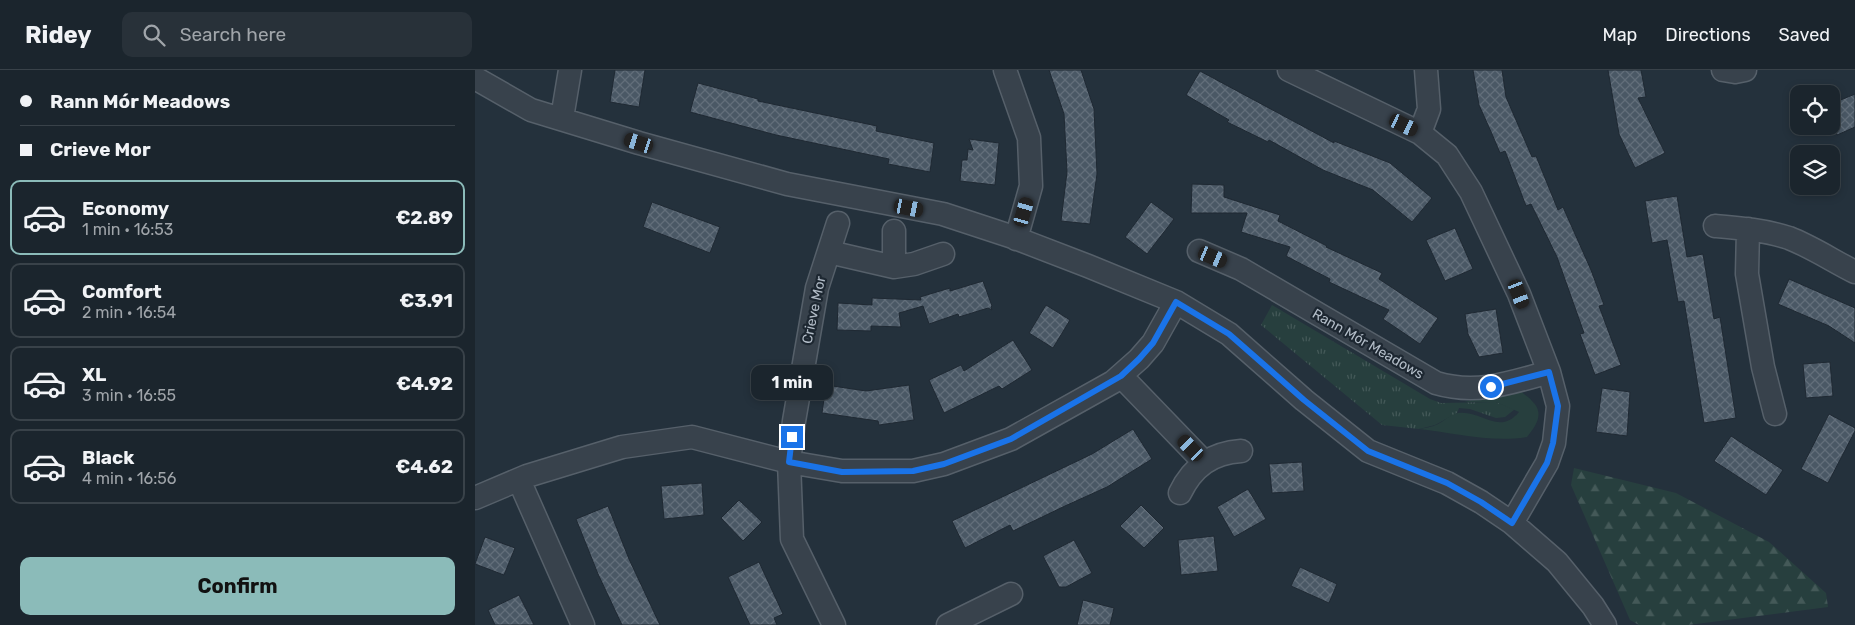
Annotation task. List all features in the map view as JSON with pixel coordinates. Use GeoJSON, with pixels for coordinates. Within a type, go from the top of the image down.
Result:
{"type":"FeatureCollection","features":[{"type":"Feature","properties":{"kind":"street"},"geometry":{"type":"LineString","coordinates":[[562,118],[570,70]]}},
{"type":"Feature","properties":{"kind":"street"},"geometry":{"type":"LineString","coordinates":[[1005,70],[1029,138],[1031,186],[1016,239]]}},
{"type":"Feature","properties":{"kind":"street"},"geometry":{"type":"LineString","coordinates":[[1289,70],[1420,133],[1447,155],[1471,192],[1519,294],[1549,372],[1558,406],[1553,443],[1547,463],[1512,523]]}},
{"type":"Feature","properties":{"kind":"street"},"geometry":{"type":"LineString","coordinates":[[1420,133],[1429,109],[1426,70]]}},
{"type":"Feature","properties":{"kind":"street"},"geometry":{"type":"LineString","coordinates":[[1723,70],[1735,72],[1745,70]]}},
{"type":"Feature","properties":{"kind":"street"},"geometry":{"type":"LineString","coordinates":[[475,78],[531,110],[778,182],[943,214],[1088,266],[1176,302],[1229,334],[1304,400],[1368,451],[1447,483],[1481,502],[1512,523],[1557,562],[1593,606],[1605,625]]}},
{"type":"Feature","properties":{"kind":"street","name":"Crieve Mor"},"geometry":{"type":"LineString","coordinates":[[834,625],[793,539],[789,462],[794,421],[817,288],[838,223]]}},
{"type":"Feature","properties":{"kind":"street"},"geometry":{"type":"LineString","coordinates":[[1715,226],[1748,229],[1787,238],[1813,249],[1855,272]]}},
{"type":"Feature","properties":{"kind":"street"},"geometry":{"type":"LineString","coordinates":[[1748,229],[1747,274],[1763,367],[1775,414]]}},
{"type":"Feature","properties":{"kind":"street"},"geometry":{"type":"LineString","coordinates":[[894,231],[894,267]]}},
{"type":"Feature","properties":{"kind":"street","name":"Rann Mór Meadows"},"geometry":{"type":"LineString","coordinates":[[1199,251],[1241,269],[1436,383],[1453,388],[1491,387],[1549,372]]}},
{"type":"Feature","properties":{"kind":"street"},"geometry":{"type":"LineString","coordinates":[[829,252],[894,267],[914,264],[943,254]]}},
{"type":"Feature","properties":{"kind":"street"},"geometry":{"type":"LineString","coordinates":[[475,498],[519,480],[622,448],[692,437],[789,462],[842,472],[913,471],[944,464],[1011,439],[1121,376],[1153,343],[1176,302]]}},
{"type":"Feature","properties":{"kind":"street"},"geometry":{"type":"LineString","coordinates":[[1121,376],[1204,462]]}},
{"type":"Feature","properties":{"kind":"street"},"geometry":{"type":"LineString","coordinates":[[1180,493],[1190,476],[1204,462],[1223,454],[1241,451]]}},
{"type":"Feature","properties":{"kind":"street"},"geometry":{"type":"LineString","coordinates":[[519,480],[583,625]]}},
{"type":"Feature","properties":{"kind":"street"},"geometry":{"type":"LineString","coordinates":[[949,625],[1011,594]]}},
{"type":"Feature","properties":{"kind":"green space"},"geometry":{"type":"Polygon","coordinates":[[[1272,305],[1430,399],[1441,403],[1496,402],[1515,409],[1505,417],[1496,418],[1470,409],[1459,408],[1457,413],[1435,425],[1419,429],[1382,425],[1261,325],[1272,305]]]}},
{"type":"Feature","properties":{"kind":"green space"},"geometry":{"type":"Polygon","coordinates":[[[1520,389],[1536,406],[1539,415],[1536,424],[1527,437],[1500,439],[1473,437],[1419,429],[1436,425],[1458,413],[1467,413],[1497,422],[1512,419],[1519,412],[1496,402],[1464,402],[1520,389]]]}},
{"type":"Feature","properties":{"kind":"green space"},"geometry":{"type":"Polygon","coordinates":[[[1574,468],[1676,493],[1769,542],[1826,593],[1828,607],[1688,625],[1639,625],[1630,620],[1571,485],[1574,468]]]}},
{"type":"Feature","properties":{"kind":"building"},"geometry":{"type":"Polygon","coordinates":[[[615,70],[645,70],[639,107],[610,102],[615,70]]]}},
{"type":"Feature","properties":{"kind":"building"},"geometry":{"type":"Polygon","coordinates":[[[1049,70],[1081,70],[1094,109],[1097,174],[1090,224],[1061,221],[1067,172],[1064,114],[1049,70]]]}},
{"type":"Feature","properties":{"kind":"building"},"geometry":{"type":"Polygon","coordinates":[[[1473,70],[1502,70],[1506,97],[1532,157],[1536,156],[1558,210],[1563,207],[1591,270],[1604,305],[1599,306],[1621,365],[1595,375],[1580,334],[1584,333],[1557,257],[1531,204],[1526,206],[1505,151],[1500,153],[1479,105],[1473,70]]]}},
{"type":"Feature","properties":{"kind":"building"},"geometry":{"type":"Polygon","coordinates":[[[1608,70],[1641,70],[1646,97],[1638,98],[1665,153],[1635,168],[1619,134],[1608,70]]]}},
{"type":"Feature","properties":{"kind":"building"},"geometry":{"type":"Polygon","coordinates":[[[1200,71],[1334,143],[1334,141],[1390,163],[1432,198],[1412,222],[1373,190],[1323,170],[1269,140],[1268,142],[1227,122],[1229,120],[1186,95],[1200,71]]]}},
{"type":"Feature","properties":{"kind":"building"},"geometry":{"type":"Polygon","coordinates":[[[698,83],[758,99],[758,101],[877,126],[876,131],[934,143],[930,172],[888,164],[889,159],[776,135],[690,112],[698,83]]]}},
{"type":"Feature","properties":{"kind":"building"},"geometry":{"type":"Polygon","coordinates":[[[1855,94],[1855,127],[1840,134],[1840,100],[1855,94]]]}},
{"type":"Feature","properties":{"kind":"building"},"geometry":{"type":"Polygon","coordinates":[[[969,139],[999,143],[995,185],[960,181],[962,160],[967,160],[968,149],[973,150],[969,139]]]}},
{"type":"Feature","properties":{"kind":"building"},"geometry":{"type":"Polygon","coordinates":[[[1192,184],[1224,185],[1224,197],[1280,215],[1278,221],[1326,247],[1382,273],[1379,279],[1438,318],[1420,344],[1383,319],[1389,310],[1329,282],[1330,279],[1286,256],[1290,247],[1241,232],[1247,213],[1191,213],[1192,184]]]}},
{"type":"Feature","properties":{"kind":"building"},"geometry":{"type":"Polygon","coordinates":[[[1677,196],[1687,257],[1703,254],[1714,319],[1720,317],[1736,418],[1704,423],[1684,301],[1678,302],[1667,240],[1652,243],[1645,201],[1677,196]]]}},
{"type":"Feature","properties":{"kind":"building"},"geometry":{"type":"Polygon","coordinates":[[[652,202],[720,227],[710,253],[643,227],[652,202]]]}},
{"type":"Feature","properties":{"kind":"building"},"geometry":{"type":"Polygon","coordinates":[[[1151,202],[1174,219],[1147,254],[1125,237],[1151,202]]]}},
{"type":"Feature","properties":{"kind":"building"},"geometry":{"type":"Polygon","coordinates":[[[1455,228],[1473,269],[1445,281],[1426,240],[1455,228]]]}},
{"type":"Feature","properties":{"kind":"building"},"geometry":{"type":"Polygon","coordinates":[[[1789,279],[1855,308],[1855,343],[1829,326],[1778,304],[1789,279]]]}},
{"type":"Feature","properties":{"kind":"building"},"geometry":{"type":"Polygon","coordinates":[[[983,281],[992,310],[988,308],[959,317],[958,314],[929,324],[923,306],[899,313],[901,327],[871,326],[871,331],[837,330],[838,303],[872,305],[872,298],[921,300],[920,297],[950,288],[950,291],[983,281]]]}},
{"type":"Feature","properties":{"kind":"building"},"geometry":{"type":"Polygon","coordinates":[[[1046,305],[1070,320],[1053,348],[1029,333],[1046,305]]]}},
{"type":"Feature","properties":{"kind":"building"},"geometry":{"type":"Polygon","coordinates":[[[1496,309],[1503,353],[1479,357],[1468,334],[1465,314],[1496,309]]]}},
{"type":"Feature","properties":{"kind":"building"},"geometry":{"type":"Polygon","coordinates":[[[1013,340],[1032,370],[1002,389],[999,386],[944,413],[929,380],[961,365],[964,371],[1013,340]]]}},
{"type":"Feature","properties":{"kind":"building"},"geometry":{"type":"Polygon","coordinates":[[[1830,362],[1833,396],[1806,398],[1803,364],[1830,362]]]}},
{"type":"Feature","properties":{"kind":"building"},"geometry":{"type":"Polygon","coordinates":[[[826,385],[866,391],[909,385],[914,420],[879,425],[878,421],[822,413],[826,385]]]}},
{"type":"Feature","properties":{"kind":"building"},"geometry":{"type":"Polygon","coordinates":[[[1602,388],[1630,392],[1627,436],[1596,432],[1602,388]]]}},
{"type":"Feature","properties":{"kind":"building"},"geometry":{"type":"Polygon","coordinates":[[[1829,414],[1855,428],[1855,431],[1828,483],[1801,469],[1829,414]]]}},
{"type":"Feature","properties":{"kind":"building"},"geometry":{"type":"Polygon","coordinates":[[[1133,429],[1152,459],[1107,487],[1013,531],[1010,525],[965,548],[952,521],[1092,454],[1133,429]]]}},
{"type":"Feature","properties":{"kind":"building"},"geometry":{"type":"Polygon","coordinates":[[[1731,436],[1783,470],[1766,495],[1714,461],[1731,436]]]}},
{"type":"Feature","properties":{"kind":"building"},"geometry":{"type":"Polygon","coordinates":[[[1302,462],[1304,491],[1272,493],[1269,464],[1302,462]]]}},
{"type":"Feature","properties":{"kind":"building"},"geometry":{"type":"Polygon","coordinates":[[[702,483],[704,515],[664,519],[661,486],[702,483]]]}},
{"type":"Feature","properties":{"kind":"building"},"geometry":{"type":"Polygon","coordinates":[[[1248,489],[1266,519],[1234,537],[1217,507],[1248,489]]]}},
{"type":"Feature","properties":{"kind":"building"},"geometry":{"type":"Polygon","coordinates":[[[739,500],[762,522],[743,541],[721,518],[739,500]]]}},
{"type":"Feature","properties":{"kind":"building"},"geometry":{"type":"Polygon","coordinates":[[[1141,505],[1164,528],[1144,548],[1120,526],[1141,505]]]}},
{"type":"Feature","properties":{"kind":"building"},"geometry":{"type":"Polygon","coordinates":[[[608,506],[629,559],[660,625],[622,625],[598,574],[576,519],[608,506]]]}},
{"type":"Feature","properties":{"kind":"building"},"geometry":{"type":"Polygon","coordinates":[[[1214,536],[1218,571],[1181,575],[1178,540],[1214,536]]]}},
{"type":"Feature","properties":{"kind":"building"},"geometry":{"type":"Polygon","coordinates":[[[485,537],[515,548],[504,575],[475,564],[485,537]]]}},
{"type":"Feature","properties":{"kind":"building"},"geometry":{"type":"Polygon","coordinates":[[[1074,540],[1092,573],[1066,587],[1059,587],[1043,556],[1074,540]]]}},
{"type":"Feature","properties":{"kind":"building"},"geometry":{"type":"Polygon","coordinates":[[[759,562],[783,614],[774,618],[777,625],[750,625],[728,577],[759,562]]]}},
{"type":"Feature","properties":{"kind":"building"},"geometry":{"type":"Polygon","coordinates":[[[1300,567],[1337,584],[1329,603],[1291,586],[1300,567]]]}},
{"type":"Feature","properties":{"kind":"building"},"geometry":{"type":"Polygon","coordinates":[[[519,595],[534,625],[495,625],[488,610],[519,595]]]}},
{"type":"Feature","properties":{"kind":"building"},"geometry":{"type":"Polygon","coordinates":[[[1083,600],[1114,608],[1110,625],[1077,625],[1083,600]]]}},
{"type":"Feature","properties":{"kind":"route"},"geometry":{"type":"LineString","coordinates":[[792,437],[789,462],[842,472],[913,471],[944,464],[1011,439],[1113,382],[1139,359],[1153,343],[1176,302],[1229,334],[1304,400],[1368,451],[1447,483],[1481,502],[1512,523],[1547,463],[1553,443],[1558,406],[1549,372],[1491,387]]}}]}
